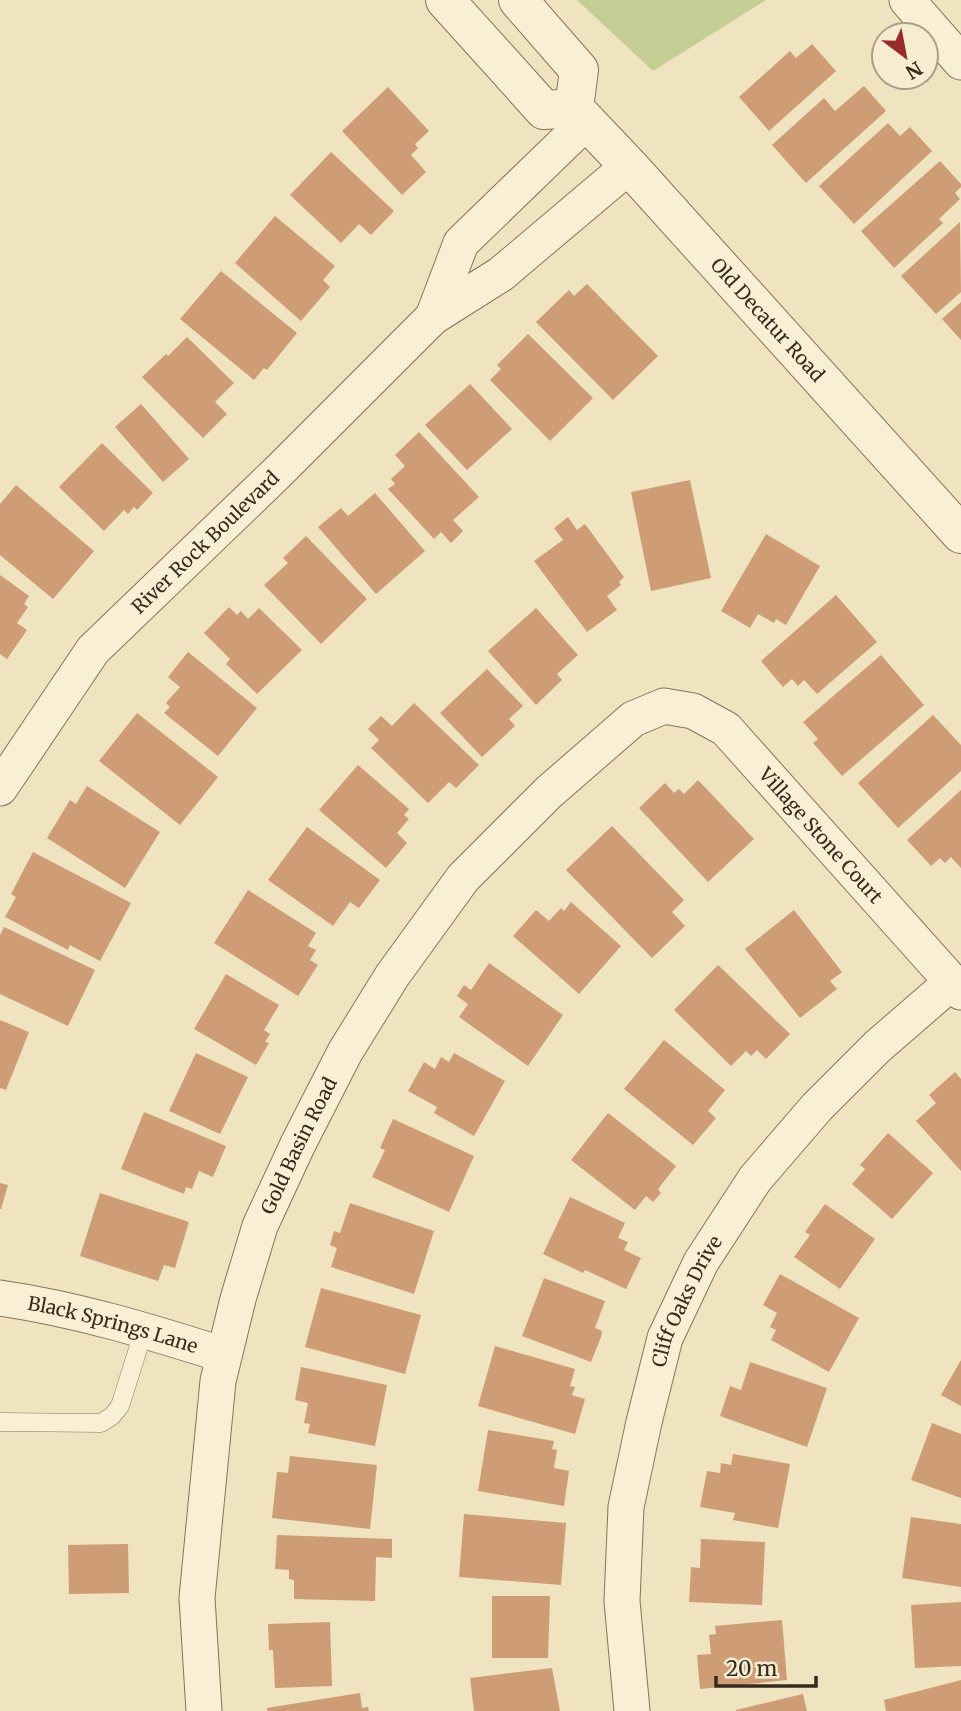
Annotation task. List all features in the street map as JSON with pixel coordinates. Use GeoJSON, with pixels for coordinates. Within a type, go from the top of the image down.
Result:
{"type":"FeatureCollection","features":[{"type":"Feature","properties":{"kind":"street"},"geometry":{"type":"LineString","coordinates":[[445,0],[544,110],[580,115],[579,70],[518,0]]}},
{"type":"Feature","properties":{"kind":"street"},"geometry":{"type":"LineString","coordinates":[[907,0],[961,62]]}},
{"type":"Feature","properties":{"kind":"street","name":"Old Decatur Road"},"geometry":{"type":"LineString","coordinates":[[580,115],[961,534]]}},
{"type":"Feature","properties":{"kind":"street","name":"River Rock Boulevard"},"geometry":{"type":"LineString","coordinates":[[433,317],[461,243],[580,115]]}},
{"type":"Feature","properties":{"kind":"street","name":"River Rock Boulevard"},"geometry":{"type":"LineString","coordinates":[[0,788],[93,650],[278,472],[433,317],[501,274],[629,166]]}},
{"type":"Feature","properties":{"kind":"street","name":"Village Stone Court"},"geometry":{"type":"LineString","coordinates":[[664,706],[693,711],[726,729],[956,987]]}},
{"type":"Feature","properties":{"kind":"street","name":"Gold Basin Road"},"geometry":{"type":"LineString","coordinates":[[204,1711],[197,1598],[219,1381],[238,1299],[260,1226],[345,1052],[392,976],[463,878],[549,792],[633,719],[664,706]]}},
{"type":"Feature","properties":{"kind":"street","name":"Cliff Oaks Drive"},"geometry":{"type":"LineString","coordinates":[[632,1711],[622,1601],[626,1507],[666,1338],[701,1262],[755,1179],[817,1107],[877,1046],[956,987]]}},
{"type":"Feature","properties":{"kind":"street","name":"Black Springs Lane"},"geometry":{"type":"LineString","coordinates":[[0,1298],[32,1302],[144,1330],[224,1356]]}},
{"type":"Feature","properties":{"kind":"lane"},"geometry":{"type":"LineString","coordinates":[[0,1422],[100,1423],[112,1416],[120,1406],[144,1330]]}},
{"type":"Feature","properties":{"kind":"green space"},"geometry":{"type":"Polygon","coordinates":[[[577,0],[766,0],[653,71],[577,0]]]}},
{"type":"Feature","properties":{"kind":"building"},"geometry":{"type":"Polygon","coordinates":[[[812,44],[836,71],[769,131],[739,97],[790,51],[796,58],[812,44]]]}},
{"type":"Feature","properties":{"kind":"building"},"geometry":{"type":"Polygon","coordinates":[[[864,86],[886,111],[806,183],[772,145],[824,98],[835,111],[864,86]]]}},
{"type":"Feature","properties":{"kind":"building"},"geometry":{"type":"Polygon","coordinates":[[[388,87],[429,131],[415,144],[418,148],[411,155],[426,172],[402,195],[342,131],[388,87]]]}},
{"type":"Feature","properties":{"kind":"building"},"geometry":{"type":"Polygon","coordinates":[[[888,123],[900,136],[910,127],[932,151],[854,224],[819,186],[888,123]]]}},
{"type":"Feature","properties":{"kind":"building"},"geometry":{"type":"Polygon","coordinates":[[[331,152],[394,211],[371,235],[359,224],[341,243],[290,195],[331,152]]]}},
{"type":"Feature","properties":{"kind":"building"},"geometry":{"type":"Polygon","coordinates":[[[940,161],[961,184],[955,193],[960,199],[939,219],[943,223],[894,268],[861,231],[940,161]]]}},
{"type":"Feature","properties":{"kind":"building"},"geometry":{"type":"Polygon","coordinates":[[[275,216],[335,266],[323,280],[330,287],[301,321],[235,263],[275,216]]]}},
{"type":"Feature","properties":{"kind":"building"},"geometry":{"type":"Polygon","coordinates":[[[960,222],[961,292],[936,314],[901,276],[960,222]]]}},
{"type":"Feature","properties":{"kind":"building"},"geometry":{"type":"Polygon","coordinates":[[[221,271],[297,333],[267,370],[264,368],[254,380],[180,319],[221,271]]]}},
{"type":"Feature","properties":{"kind":"building"},"geometry":{"type":"Polygon","coordinates":[[[587,284],[658,356],[613,400],[536,322],[569,290],[574,296],[587,284]]]}},
{"type":"Feature","properties":{"kind":"building"},"geometry":{"type":"Polygon","coordinates":[[[961,302],[961,340],[942,319],[961,302]]]}},
{"type":"Feature","properties":{"kind":"building"},"geometry":{"type":"Polygon","coordinates":[[[528,334],[593,398],[550,441],[490,380],[501,369],[497,365],[528,334]]]}},
{"type":"Feature","properties":{"kind":"building"},"geometry":{"type":"Polygon","coordinates":[[[187,337],[234,383],[215,402],[227,414],[203,438],[142,377],[187,337]]]}},
{"type":"Feature","properties":{"kind":"building"},"geometry":{"type":"Polygon","coordinates":[[[470,384],[512,429],[467,470],[425,425],[470,384]]]}},
{"type":"Feature","properties":{"kind":"building"},"geometry":{"type":"Polygon","coordinates":[[[141,404],[189,459],[163,482],[115,427],[141,404]]]}},
{"type":"Feature","properties":{"kind":"building"},"geometry":{"type":"Polygon","coordinates":[[[419,432],[479,497],[453,520],[463,531],[451,543],[441,532],[434,539],[388,489],[395,484],[391,479],[405,466],[395,455],[419,432]]]}},
{"type":"Feature","properties":{"kind":"building"},"geometry":{"type":"Polygon","coordinates":[[[102,443],[153,493],[137,510],[134,507],[128,514],[124,510],[104,531],[59,487],[102,443]]]}},
{"type":"Feature","properties":{"kind":"building"},"geometry":{"type":"Polygon","coordinates":[[[690,480],[711,578],[651,591],[631,492],[690,480]]]}},
{"type":"Feature","properties":{"kind":"building"},"geometry":{"type":"Polygon","coordinates":[[[16,485],[94,551],[53,599],[0,555],[0,504],[16,485]]]}},
{"type":"Feature","properties":{"kind":"building"},"geometry":{"type":"Polygon","coordinates":[[[375,493],[425,551],[376,594],[318,527],[341,508],[348,516],[375,493]]]}},
{"type":"Feature","properties":{"kind":"building"},"geometry":{"type":"Polygon","coordinates":[[[568,517],[577,530],[585,524],[624,577],[619,582],[621,585],[607,596],[617,610],[587,632],[534,561],[563,540],[554,528],[568,517]]]}},
{"type":"Feature","properties":{"kind":"building"},"geometry":{"type":"Polygon","coordinates":[[[766,534],[820,566],[786,625],[776,619],[774,623],[758,614],[750,628],[721,611],[766,534]]]}},
{"type":"Feature","properties":{"kind":"building"},"geometry":{"type":"Polygon","coordinates":[[[306,536],[367,599],[321,644],[264,585],[288,563],[283,558],[306,536]]]}},
{"type":"Feature","properties":{"kind":"building"},"geometry":{"type":"Polygon","coordinates":[[[0,575],[29,596],[24,604],[28,607],[17,623],[27,630],[7,659],[0,654],[0,575]]]}},
{"type":"Feature","properties":{"kind":"building"},"geometry":{"type":"Polygon","coordinates":[[[836,595],[877,642],[817,694],[804,680],[798,686],[792,679],[783,687],[761,661],[836,595]]]}},
{"type":"Feature","properties":{"kind":"building"},"geometry":{"type":"Polygon","coordinates":[[[229,607],[237,615],[241,611],[248,619],[259,608],[302,650],[257,694],[226,664],[230,659],[204,633],[229,607]]]}},
{"type":"Feature","properties":{"kind":"building"},"geometry":{"type":"Polygon","coordinates":[[[536,608],[578,655],[557,674],[562,680],[536,705],[488,651],[536,608]]]}},
{"type":"Feature","properties":{"kind":"building"},"geometry":{"type":"Polygon","coordinates":[[[188,652],[257,708],[218,756],[164,713],[170,707],[166,703],[180,687],[168,677],[188,652]]]}},
{"type":"Feature","properties":{"kind":"building"},"geometry":{"type":"Polygon","coordinates":[[[881,655],[924,705],[842,776],[813,743],[818,739],[803,722],[881,655]]]}},
{"type":"Feature","properties":{"kind":"building"},"geometry":{"type":"Polygon","coordinates":[[[487,669],[523,706],[509,719],[515,726],[482,757],[440,713],[487,669]]]}},
{"type":"Feature","properties":{"kind":"building"},"geometry":{"type":"Polygon","coordinates":[[[414,703],[479,765],[456,788],[449,782],[428,803],[371,748],[379,740],[368,729],[381,716],[392,726],[414,703]]]}},
{"type":"Feature","properties":{"kind":"building"},"geometry":{"type":"Polygon","coordinates":[[[137,713],[218,777],[180,825],[99,761],[137,713]]]}},
{"type":"Feature","properties":{"kind":"building"},"geometry":{"type":"Polygon","coordinates":[[[933,715],[961,745],[961,771],[898,828],[858,783],[933,715]]]}},
{"type":"Feature","properties":{"kind":"building"},"geometry":{"type":"Polygon","coordinates":[[[358,765],[409,809],[404,815],[409,819],[397,833],[407,843],[386,868],[319,810],[358,765]]]}},
{"type":"Feature","properties":{"kind":"building"},"geometry":{"type":"Polygon","coordinates":[[[698,780],[754,839],[708,882],[639,808],[665,783],[674,793],[679,789],[684,794],[698,780]]]}},
{"type":"Feature","properties":{"kind":"building"},"geometry":{"type":"Polygon","coordinates":[[[87,786],[160,832],[125,888],[47,838],[70,800],[76,804],[87,786]]]}},
{"type":"Feature","properties":{"kind":"building"},"geometry":{"type":"Polygon","coordinates":[[[961,790],[961,868],[951,857],[945,863],[940,858],[931,866],[907,840],[961,790]]]}},
{"type":"Feature","properties":{"kind":"building"},"geometry":{"type":"Polygon","coordinates":[[[612,826],[684,900],[672,912],[685,926],[652,958],[566,870],[612,826]]]}},
{"type":"Feature","properties":{"kind":"building"},"geometry":{"type":"Polygon","coordinates":[[[307,827],[380,880],[359,908],[350,902],[333,926],[268,880],[307,827]]]}},
{"type":"Feature","properties":{"kind":"building"},"geometry":{"type":"Polygon","coordinates":[[[33,852],[131,903],[100,961],[70,945],[68,950],[5,917],[16,897],[11,894],[33,852]]]}},
{"type":"Feature","properties":{"kind":"building"},"geometry":{"type":"Polygon","coordinates":[[[248,890],[316,933],[308,946],[316,950],[310,960],[318,965],[298,996],[214,943],[248,890]]]}},
{"type":"Feature","properties":{"kind":"building"},"geometry":{"type":"Polygon","coordinates":[[[571,902],[621,946],[579,994],[513,936],[536,910],[549,921],[561,908],[564,911],[571,902]]]}},
{"type":"Feature","properties":{"kind":"building"},"geometry":{"type":"Polygon","coordinates":[[[794,910],[842,972],[830,981],[837,989],[800,1018],[745,949],[794,910]]]}},
{"type":"Feature","properties":{"kind":"building"},"geometry":{"type":"Polygon","coordinates":[[[4,927],[95,970],[68,1026],[0,994],[0,935],[4,927]]]}},
{"type":"Feature","properties":{"kind":"building"},"geometry":{"type":"Polygon","coordinates":[[[489,963],[563,1015],[528,1066],[459,1017],[468,1004],[457,996],[464,985],[471,990],[489,963]]]}},
{"type":"Feature","properties":{"kind":"building"},"geometry":{"type":"Polygon","coordinates":[[[718,965],[790,1034],[766,1059],[757,1050],[751,1056],[746,1051],[731,1066],[674,1010],[718,965]]]}},
{"type":"Feature","properties":{"kind":"building"},"geometry":{"type":"Polygon","coordinates":[[[226,974],[279,1005],[264,1030],[270,1034],[265,1042],[269,1043],[256,1065],[194,1029],[226,974]]]}},
{"type":"Feature","properties":{"kind":"building"},"geometry":{"type":"Polygon","coordinates":[[[0,1020],[29,1032],[6,1090],[0,1088],[0,1020]]]}},
{"type":"Feature","properties":{"kind":"building"},"geometry":{"type":"Polygon","coordinates":[[[664,1040],[725,1090],[708,1111],[716,1118],[693,1145],[624,1089],[664,1040]]]}},
{"type":"Feature","properties":{"kind":"building"},"geometry":{"type":"Polygon","coordinates":[[[196,1053],[248,1077],[220,1134],[169,1111],[196,1053]]]}},
{"type":"Feature","properties":{"kind":"building"},"geometry":{"type":"Polygon","coordinates":[[[454,1053],[505,1081],[474,1136],[434,1113],[437,1107],[408,1091],[424,1062],[435,1069],[441,1057],[449,1062],[454,1053]]]}},
{"type":"Feature","properties":{"kind":"building"},"geometry":{"type":"Polygon","coordinates":[[[955,1072],[961,1079],[961,1171],[916,1121],[936,1103],[929,1095],[955,1072]]]}},
{"type":"Feature","properties":{"kind":"building"},"geometry":{"type":"Polygon","coordinates":[[[144,1112],[226,1146],[213,1177],[199,1171],[192,1189],[186,1187],[184,1194],[121,1169],[144,1112]]]}},
{"type":"Feature","properties":{"kind":"building"},"geometry":{"type":"Polygon","coordinates":[[[608,1113],[676,1166],[658,1189],[661,1193],[653,1202],[646,1196],[635,1210],[571,1160],[608,1113]]]}},
{"type":"Feature","properties":{"kind":"building"},"geometry":{"type":"Polygon","coordinates":[[[393,1119],[474,1156],[449,1212],[372,1177],[385,1150],[380,1148],[393,1119]]]}},
{"type":"Feature","properties":{"kind":"building"},"geometry":{"type":"Polygon","coordinates":[[[888,1133],[933,1173],[892,1219],[852,1184],[865,1169],[860,1165],[888,1133]]]}},
{"type":"Feature","properties":{"kind":"building"},"geometry":{"type":"Polygon","coordinates":[[[0,1183],[8,1185],[1,1209],[0,1209],[0,1183]]]}},
{"type":"Feature","properties":{"kind":"building"},"geometry":{"type":"Polygon","coordinates":[[[100,1193],[189,1222],[175,1268],[164,1265],[158,1281],[80,1256],[100,1193]]]}},
{"type":"Feature","properties":{"kind":"building"},"geometry":{"type":"Polygon","coordinates":[[[570,1197],[625,1223],[618,1238],[628,1242],[624,1250],[641,1258],[626,1289],[543,1254],[570,1197]]]}},
{"type":"Feature","properties":{"kind":"building"},"geometry":{"type":"Polygon","coordinates":[[[350,1203],[434,1231],[414,1294],[331,1267],[337,1248],[330,1245],[334,1231],[340,1233],[350,1203]]]}},
{"type":"Feature","properties":{"kind":"building"},"geometry":{"type":"Polygon","coordinates":[[[825,1204],[875,1239],[840,1289],[794,1257],[810,1235],[805,1232],[825,1204]]]}},
{"type":"Feature","properties":{"kind":"building"},"geometry":{"type":"Polygon","coordinates":[[[780,1274],[859,1318],[829,1372],[771,1340],[776,1330],[770,1327],[777,1313],[763,1305],[780,1274]]]}},
{"type":"Feature","properties":{"kind":"building"},"geometry":{"type":"Polygon","coordinates":[[[544,1278],[605,1301],[595,1328],[602,1331],[601,1337],[591,1362],[522,1336],[544,1278]]]}},
{"type":"Feature","properties":{"kind":"building"},"geometry":{"type":"Polygon","coordinates":[[[321,1288],[421,1315],[405,1374],[305,1347],[321,1288]]]}},
{"type":"Feature","properties":{"kind":"building"},"geometry":{"type":"Polygon","coordinates":[[[495,1346],[575,1369],[570,1386],[575,1387],[572,1395],[585,1399],[575,1434],[478,1406],[495,1346]]]}},
{"type":"Feature","properties":{"kind":"building"},"geometry":{"type":"Polygon","coordinates":[[[961,1360],[961,1406],[941,1395],[961,1360]]]}},
{"type":"Feature","properties":{"kind":"building"},"geometry":{"type":"Polygon","coordinates":[[[750,1362],[827,1388],[807,1447],[720,1416],[730,1386],[741,1390],[750,1362]]]}},
{"type":"Feature","properties":{"kind":"building"},"geometry":{"type":"Polygon","coordinates":[[[301,1367],[387,1385],[375,1446],[308,1433],[310,1424],[304,1423],[308,1403],[295,1400],[301,1367]]]}},
{"type":"Feature","properties":{"kind":"building"},"geometry":{"type":"Polygon","coordinates":[[[932,1423],[961,1434],[961,1498],[911,1480],[932,1423]]]}},
{"type":"Feature","properties":{"kind":"building"},"geometry":{"type":"Polygon","coordinates":[[[488,1430],[554,1441],[552,1449],[557,1450],[554,1468],[569,1471],[564,1506],[478,1491],[488,1430]]]}},
{"type":"Feature","properties":{"kind":"building"},"geometry":{"type":"Polygon","coordinates":[[[733,1454],[790,1464],[778,1528],[733,1520],[735,1513],[700,1507],[707,1471],[720,1473],[721,1463],[731,1465],[733,1454]]]}},
{"type":"Feature","properties":{"kind":"building"},"geometry":{"type":"Polygon","coordinates":[[[290,1456],[377,1465],[370,1529],[272,1518],[277,1472],[288,1473],[290,1456]]]}},
{"type":"Feature","properties":{"kind":"building"},"geometry":{"type":"Polygon","coordinates":[[[464,1514],[566,1523],[561,1585],[459,1577],[464,1514]]]}},
{"type":"Feature","properties":{"kind":"building"},"geometry":{"type":"Polygon","coordinates":[[[911,1517],[961,1524],[961,1587],[902,1578],[911,1517]]]}},
{"type":"Feature","properties":{"kind":"building"},"geometry":{"type":"Polygon","coordinates":[[[277,1535],[392,1539],[392,1558],[376,1557],[375,1601],[294,1599],[294,1580],[289,1579],[289,1570],[275,1569],[277,1535]]]}},
{"type":"Feature","properties":{"kind":"building"},"geometry":{"type":"Polygon","coordinates":[[[701,1539],[765,1542],[762,1605],[689,1602],[691,1567],[700,1568],[701,1539]]]}},
{"type":"Feature","properties":{"kind":"building"},"geometry":{"type":"Polygon","coordinates":[[[128,1544],[129,1593],[69,1594],[68,1545],[128,1544]]]}},
{"type":"Feature","properties":{"kind":"building"},"geometry":{"type":"Polygon","coordinates":[[[492,1596],[550,1596],[548,1658],[492,1658],[492,1596]]]}},
{"type":"Feature","properties":{"kind":"building"},"geometry":{"type":"Polygon","coordinates":[[[961,1602],[961,1666],[915,1668],[911,1605],[961,1602]]]}},
{"type":"Feature","properties":{"kind":"building"},"geometry":{"type":"Polygon","coordinates":[[[782,1620],[787,1680],[700,1689],[697,1655],[711,1654],[709,1635],[716,1634],[715,1626],[782,1620]]]}},
{"type":"Feature","properties":{"kind":"building"},"geometry":{"type":"Polygon","coordinates":[[[330,1622],[332,1686],[275,1688],[273,1650],[269,1650],[268,1624],[330,1622]]]}},
{"type":"Feature","properties":{"kind":"building"},"geometry":{"type":"Polygon","coordinates":[[[552,1668],[560,1711],[474,1711],[470,1678],[552,1668]]]}},
{"type":"Feature","properties":{"kind":"building"},"geometry":{"type":"Polygon","coordinates":[[[961,1680],[961,1711],[886,1711],[884,1700],[961,1680]]]}},
{"type":"Feature","properties":{"kind":"building"},"geometry":{"type":"Polygon","coordinates":[[[360,1693],[362,1708],[368,1707],[369,1711],[267,1711],[267,1708],[360,1693]]]}},
{"type":"Feature","properties":{"kind":"building"},"geometry":{"type":"Polygon","coordinates":[[[803,1694],[807,1711],[736,1711],[736,1710],[803,1694]]]}}]}
